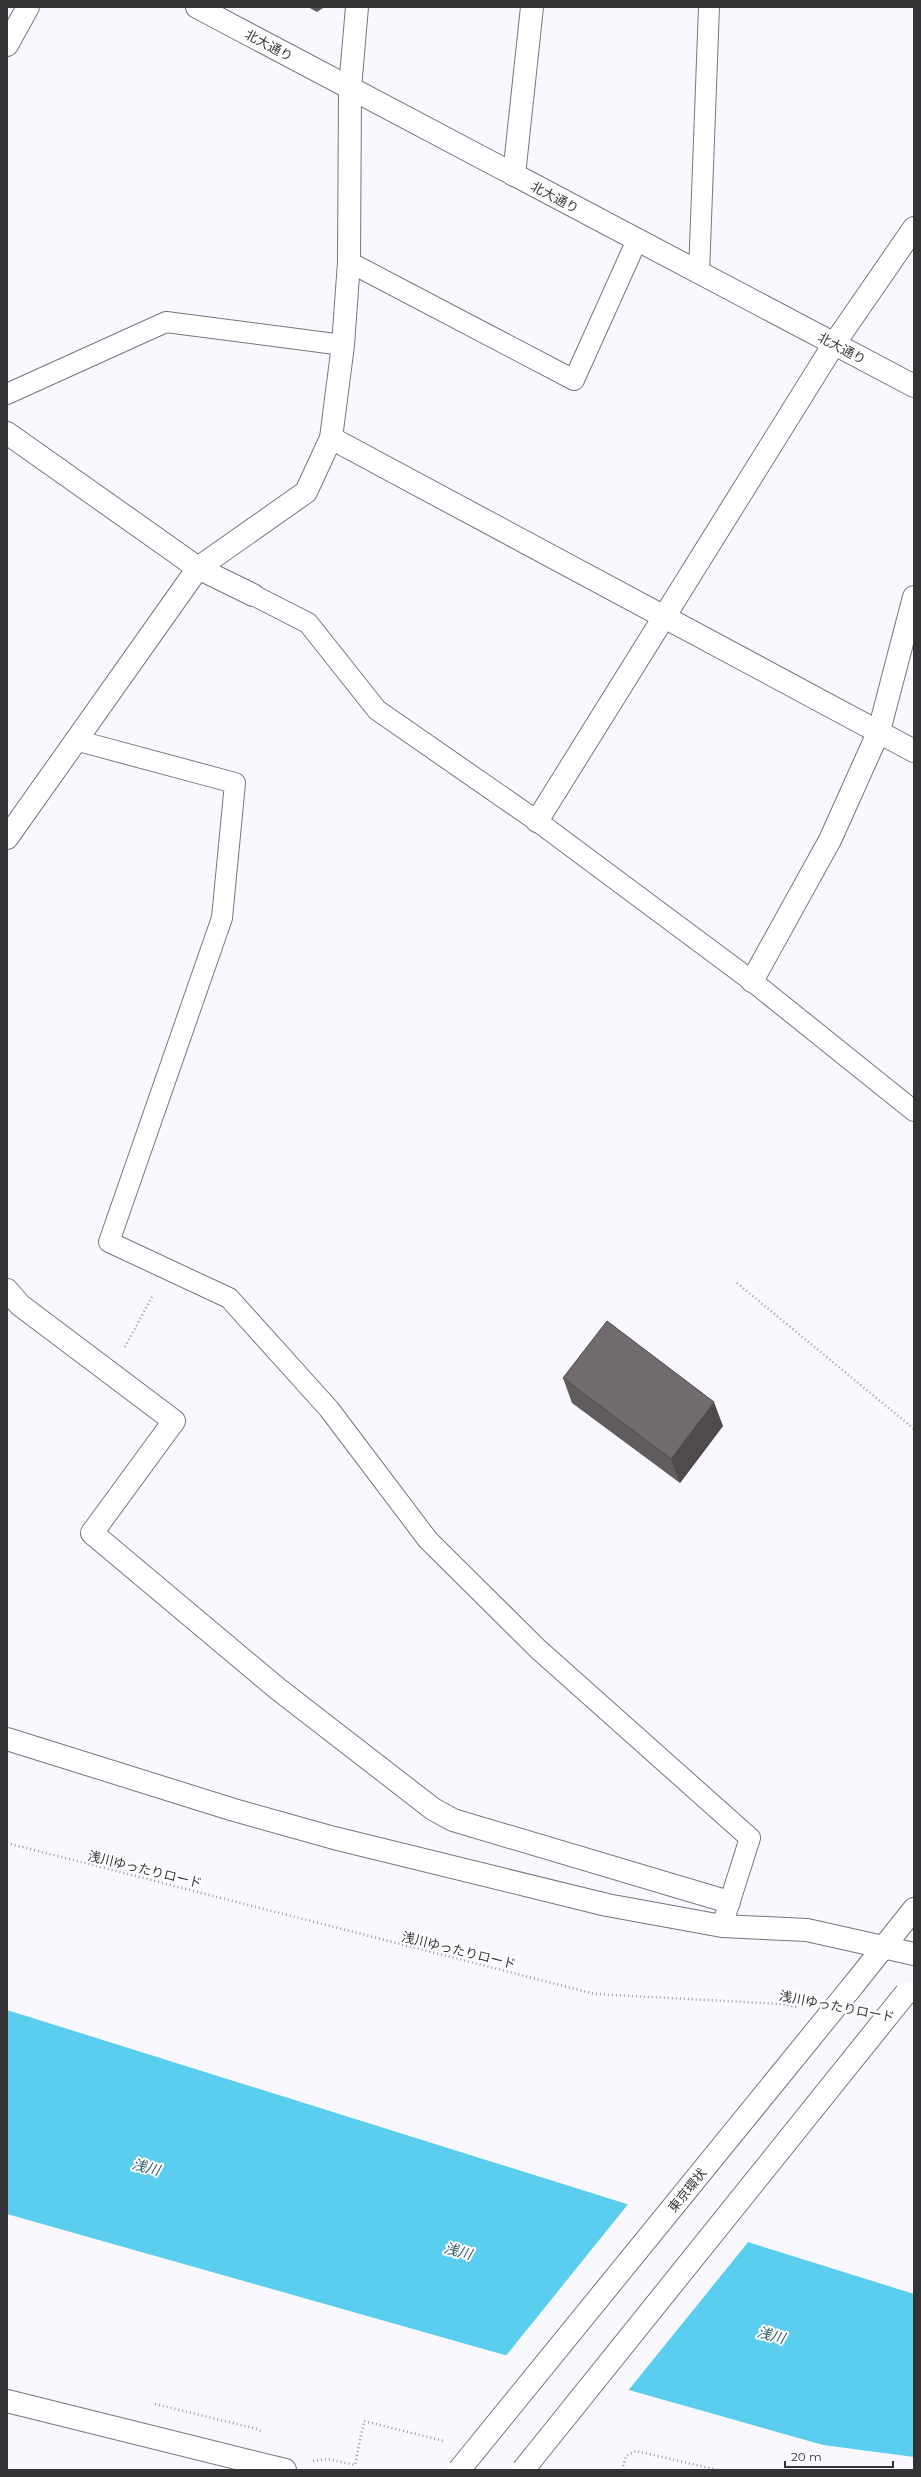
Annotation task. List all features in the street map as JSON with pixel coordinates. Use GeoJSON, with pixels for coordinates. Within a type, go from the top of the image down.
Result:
{"type":"FeatureCollection","features":[{"type":"Feature","properties":{"kind":"main road"},"geometry":{"type":"LineString","coordinates":[[7,45],[28,7]]}},
{"type":"Feature","properties":{"kind":"main road","name":"北大通り"},"geometry":{"type":"LineString","coordinates":[[197,7],[914,386]]}},
{"type":"Feature","properties":{"kind":"main road"},"geometry":{"type":"LineString","coordinates":[[7,838],[198,568],[306,492],[331,438],[343,345],[349,262],[350,88],[357,7]]}},
{"type":"Feature","properties":{"kind":"main road"},"geometry":{"type":"LineString","coordinates":[[514,175],[532,7]]}},
{"type":"Feature","properties":{"kind":"main road"},"geometry":{"type":"LineString","coordinates":[[537,821],[834,344],[914,228]]}},
{"type":"Feature","properties":{"kind":"main road"},"geometry":{"type":"LineString","coordinates":[[7,433],[198,568],[253,595]]}},
{"type":"Feature","properties":{"kind":"main road"},"geometry":{"type":"LineString","coordinates":[[331,438],[914,751]]}},
{"type":"Feature","properties":{"kind":"main road"},"geometry":{"type":"LineString","coordinates":[[752,981],[830,840],[879,731],[914,597]]}},
{"type":"Feature","properties":{"kind":"main road"},"geometry":{"type":"LineString","coordinates":[[7,1290],[20,1304],[174,1421],[92,1533],[278,1689],[434,1809],[453,1820],[730,1902]]}},
{"type":"Feature","properties":{"kind":"main road"},"geometry":{"type":"LineString","coordinates":[[7,1739],[219,1806],[334,1838],[607,1904],[722,1926],[807,1930],[851,1941],[884,1946],[914,1954]]}},
{"type":"Feature","properties":{"kind":"main road","name":"東京環状"},"geometry":{"type":"LineString","coordinates":[[459,2470],[914,1909]]}},
{"type":"Feature","properties":{"kind":"main road"},"geometry":{"type":"LineString","coordinates":[[523,2470],[910,1988]]}},
{"type":"Feature","properties":{"kind":"main road"},"geometry":{"type":"LineString","coordinates":[[7,2401],[285,2470]]}},
{"type":"Feature","properties":{"kind":"lane"},"geometry":{"type":"LineString","coordinates":[[699,273],[709,7]]}},
{"type":"Feature","properties":{"kind":"lane"},"geometry":{"type":"LineString","coordinates":[[349,262],[574,380],[637,240]]}},
{"type":"Feature","properties":{"kind":"lane"},"geometry":{"type":"LineString","coordinates":[[7,394],[166,322],[343,345]]}},
{"type":"Feature","properties":{"kind":"lane"},"geometry":{"type":"LineString","coordinates":[[253,595],[308,623],[377,710],[537,821],[752,981],[914,1110]]}},
{"type":"Feature","properties":{"kind":"lane"},"geometry":{"type":"LineString","coordinates":[[75,740],[235,783],[222,918],[109,1242],[229,1298],[329,1409],[428,1540],[538,1649],[750,1838],[722,1926]]}},
{"type":"Feature","properties":{"kind":"path"},"geometry":{"type":"LineString","coordinates":[[111,1374],[167,1269]]}},
{"type":"Feature","properties":{"kind":"path"},"geometry":{"type":"LineString","coordinates":[[737,1283],[914,1429]]}},
{"type":"Feature","properties":{"kind":"path","name":"浅川ゆったりロード"},"geometry":{"type":"LineString","coordinates":[[7,1843],[595,1994],[781,2004],[804,2009]]}},
{"type":"Feature","properties":{"kind":"path"},"geometry":{"type":"LineString","coordinates":[[306,2460],[328,2459],[355,2465],[364,2421]]}},
{"type":"Feature","properties":{"kind":"path"},"geometry":{"type":"LineString","coordinates":[[622,2470],[626,2456],[636,2451],[718,2470]]}},
{"type":"Feature","properties":{"kind":"water","name":"浅川"},"geometry":{"type":"Polygon","coordinates":[[[7,2010],[914,2294],[914,2457],[823,2445],[7,2214],[7,2010]]]}},
{"type":"Feature","properties":{"kind":"pier"},"geometry":{"type":"Polygon","coordinates":[[[629,2203],[749,2241],[627,2392],[505,2357],[629,2203]]]}},
{"type":"Feature","properties":{"kind":"building"},"geometry":{"type":"Polygon","coordinates":[[[607,1321],[714,1402],[671,1459],[563,1378],[607,1321]]]}}]}
